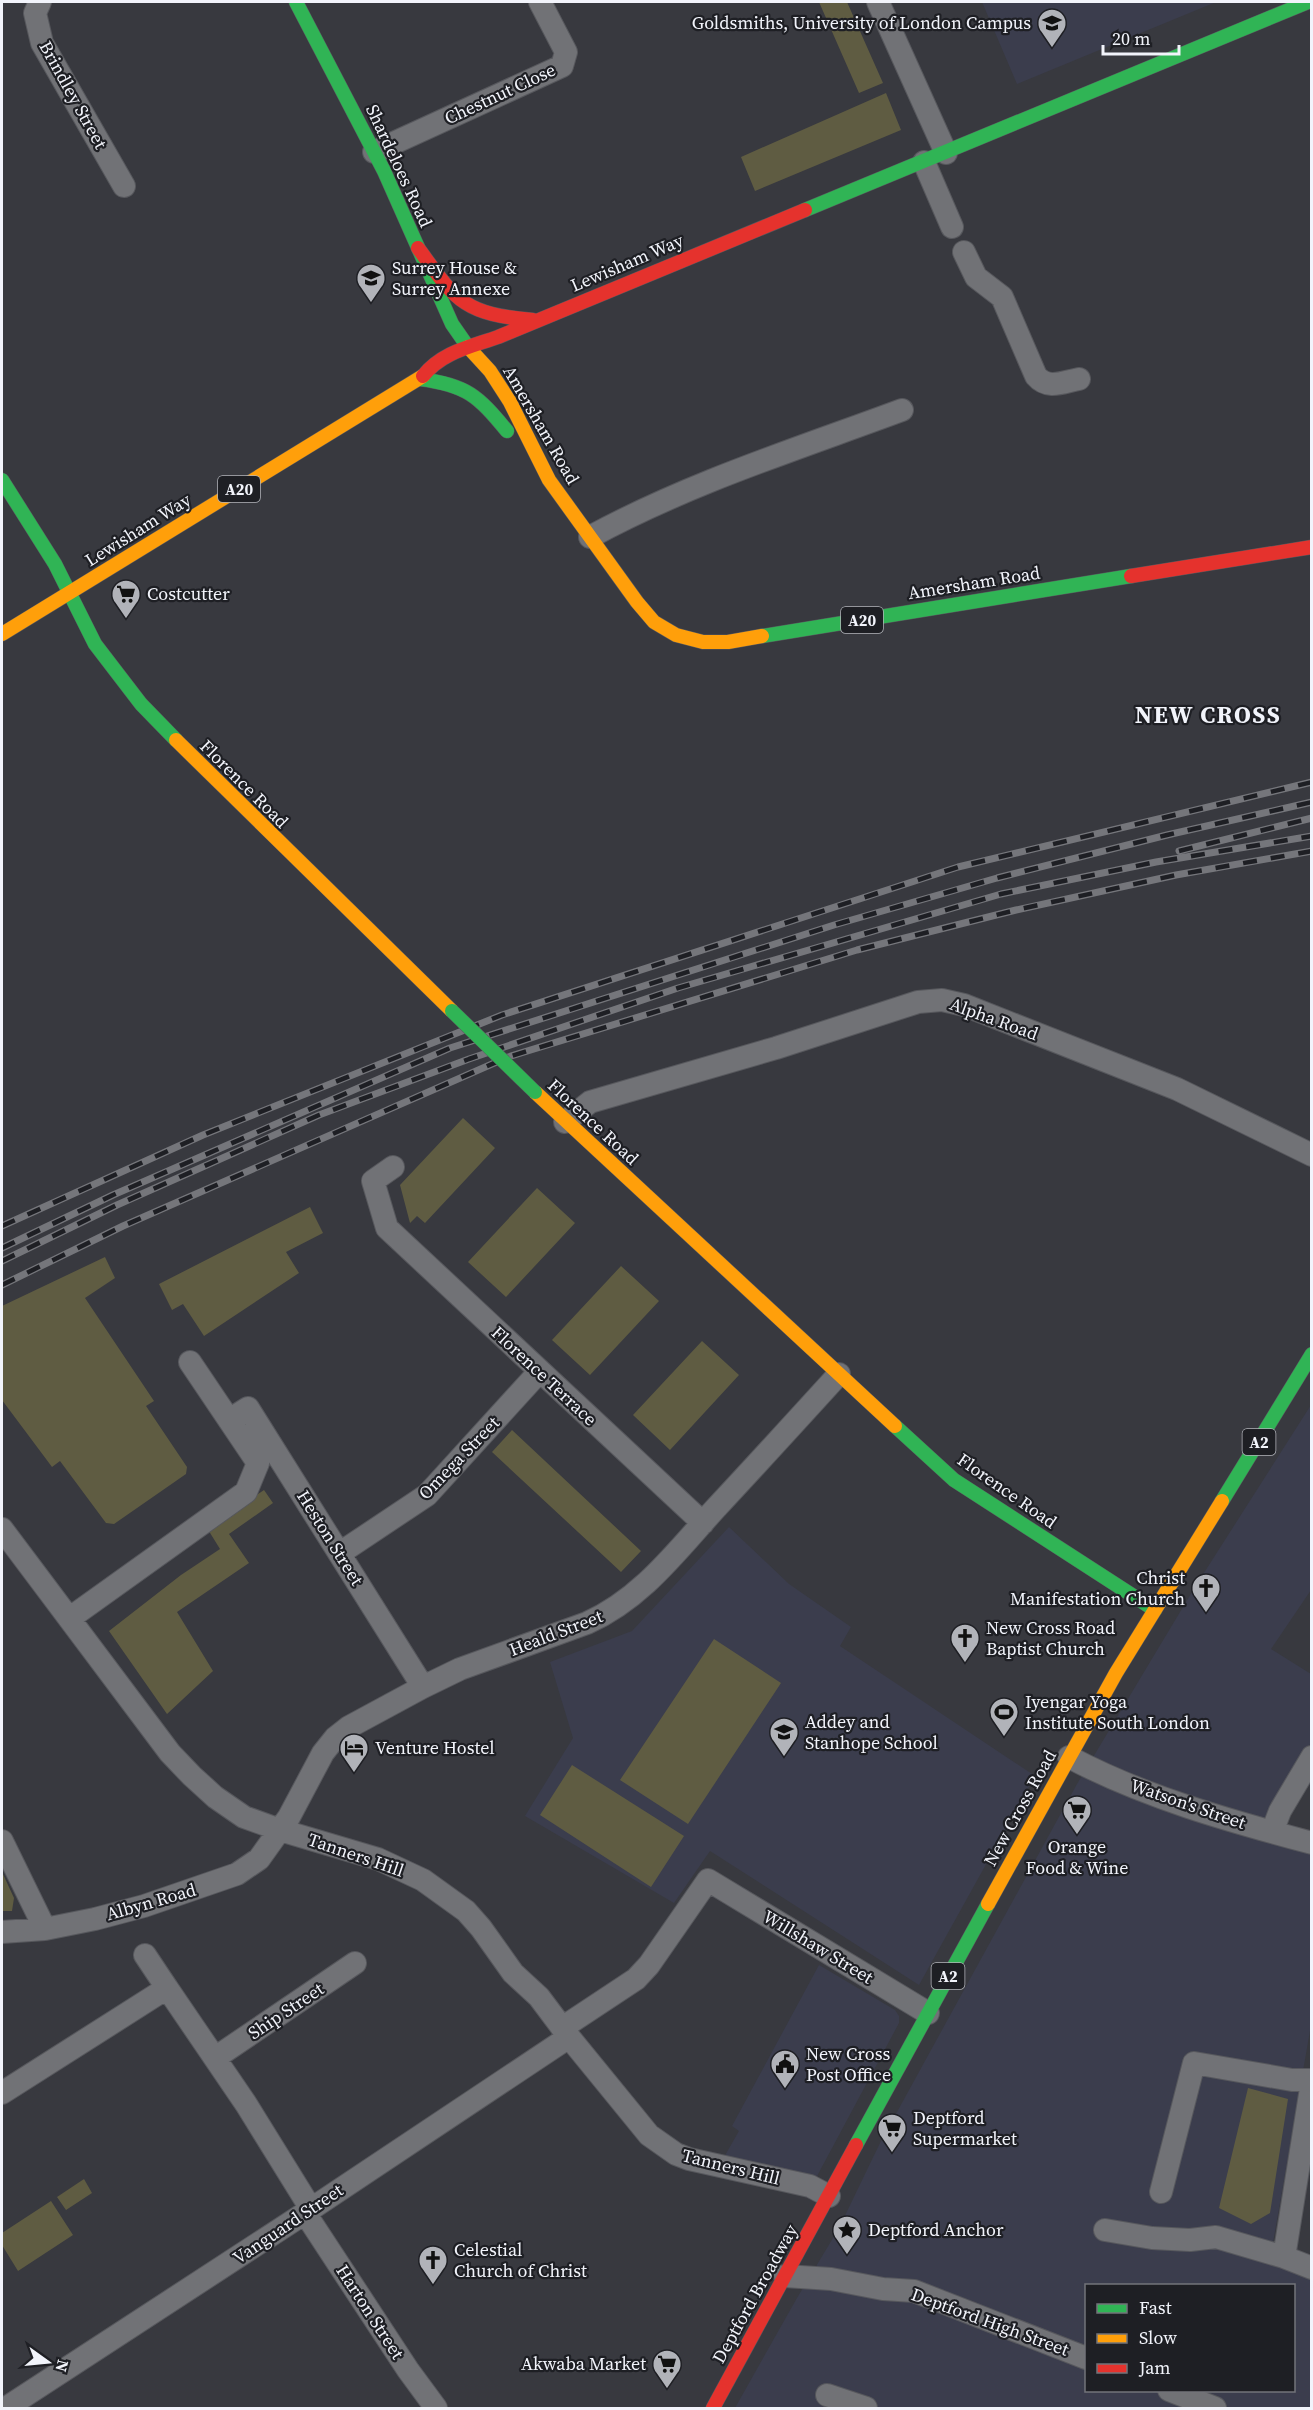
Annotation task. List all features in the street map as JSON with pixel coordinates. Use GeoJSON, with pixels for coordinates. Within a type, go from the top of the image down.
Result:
{"type":"FeatureCollection","features":[{"type":"Feature","properties":{"kind":"main road","name":"Shardeloes Road"},"geometry":{"type":"LineString","coordinates":[[296,2],[374,152],[452,324],[468,347]]}},
{"type":"Feature","properties":{"kind":"main road","name":"Lewisham Way"},"geometry":{"type":"LineString","coordinates":[[2,634],[420,379],[433,363],[446,355],[946,153],[1308,2]]}},
{"type":"Feature","properties":{"kind":"main road"},"geometry":{"type":"LineString","coordinates":[[418,248],[452,293],[469,308],[494,316],[536,320]]}},
{"type":"Feature","properties":{"kind":"main road","name":"Amersham Road"},"geometry":{"type":"LineString","coordinates":[[468,347],[490,371],[510,402],[549,480],[637,602],[654,622],[676,635],[703,642],[728,642],[1311,547]]}},
{"type":"Feature","properties":{"kind":"main road"},"geometry":{"type":"LineString","coordinates":[[420,379],[464,387],[481,399],[549,480]]}},
{"type":"Feature","properties":{"kind":"main road","name":"Florence Road"},"geometry":{"type":"LineString","coordinates":[[2,480],[55,564],[95,644],[141,704],[216,782],[565,1122],[954,1479],[1155,1610]]}},
{"type":"Feature","properties":{"kind":"main road","name":"New Cross Road"},"geometry":{"type":"LineString","coordinates":[[829,2196],[927,2013],[1116,1673],[1311,1354]]}},
{"type":"Feature","properties":{"kind":"main road","name":"Deptford Broadway"},"geometry":{"type":"LineString","coordinates":[[713,2409],[829,2196]]}},
{"type":"Feature","properties":{"kind":"street","name":"Brindley Street"},"geometry":{"type":"LineString","coordinates":[[40,2],[35,13],[42,43],[124,186]]}},
{"type":"Feature","properties":{"kind":"street","name":"Chestnut Close"},"geometry":{"type":"LineString","coordinates":[[374,152],[562,66],[566,52],[540,2]]}},
{"type":"Feature","properties":{"kind":"street"},"geometry":{"type":"LineString","coordinates":[[878,2],[946,153]]}},
{"type":"Feature","properties":{"kind":"street"},"geometry":{"type":"LineString","coordinates":[[924,162],[952,227]]}},
{"type":"Feature","properties":{"kind":"street"},"geometry":{"type":"LineString","coordinates":[[964,252],[976,277],[1002,297],[1036,376],[1048,385],[1079,378]]}},
{"type":"Feature","properties":{"kind":"street"},"geometry":{"type":"LineString","coordinates":[[590,537],[638,511],[707,482],[902,410]]}},
{"type":"Feature","properties":{"kind":"street","name":"Alpha Road"},"geometry":{"type":"LineString","coordinates":[[565,1122],[590,1102],[776,1048],[918,1002],[942,1000],[964,1005],[1177,1089],[1282,1138],[1311,1155]]}},
{"type":"Feature","properties":{"kind":"street","name":"Florence Terrace"},"geometry":{"type":"LineString","coordinates":[[393,1167],[373,1180],[387,1228],[703,1523]]}},
{"type":"Feature","properties":{"kind":"street"},"geometry":{"type":"LineString","coordinates":[[70,1618],[246,1492],[258,1463],[190,1362]]}},
{"type":"Feature","properties":{"kind":"street","name":"Omega Street"},"geometry":{"type":"LineString","coordinates":[[340,1553],[427,1495],[539,1372]]}},
{"type":"Feature","properties":{"kind":"street","name":"Heald Street"},"geometry":{"type":"LineString","coordinates":[[280,1830],[323,1753],[335,1738],[365,1718],[460,1669],[607,1614],[626,1602],[703,1523],[839,1374]]}},
{"type":"Feature","properties":{"kind":"street","name":"Heston Street"},"geometry":{"type":"LineString","coordinates":[[229,1420],[248,1408],[423,1687]]}},
{"type":"Feature","properties":{"kind":"street","name":"Tanners Hill"},"geometry":{"type":"LineString","coordinates":[[2,1528],[170,1753],[215,1797],[244,1817],[378,1859],[423,1880],[447,1896],[482,1928],[513,1973],[539,1997],[649,2135],[669,2150],[689,2159],[810,2186],[829,2196]]}},
{"type":"Feature","properties":{"kind":"street","name":"Watson's Street"},"geometry":{"type":"LineString","coordinates":[[1069,1757],[1130,1786],[1311,1843]]}},
{"type":"Feature","properties":{"kind":"street"},"geometry":{"type":"LineString","coordinates":[[1272,1832],[1280,1811],[1311,1757]]}},
{"type":"Feature","properties":{"kind":"street","name":"Albyn Road"},"geometry":{"type":"LineString","coordinates":[[2,1932],[45,1929],[144,1906],[237,1874],[259,1859],[280,1830]]}},
{"type":"Feature","properties":{"kind":"street"},"geometry":{"type":"LineString","coordinates":[[2,1841],[45,1929]]}},
{"type":"Feature","properties":{"kind":"street","name":"Willshaw Street"},"geometry":{"type":"LineString","coordinates":[[708,1880],[927,2013]]}},
{"type":"Feature","properties":{"kind":"street","name":"Vanguard Street"},"geometry":{"type":"LineString","coordinates":[[6,2409],[308,2211],[565,2032],[636,1979],[649,1965],[708,1880]]}},
{"type":"Feature","properties":{"kind":"street"},"geometry":{"type":"LineString","coordinates":[[2,2093],[167,1988],[146,1955]]}},
{"type":"Feature","properties":{"kind":"street","name":"Ship Street"},"geometry":{"type":"LineString","coordinates":[[215,2058],[355,1963]]}},
{"type":"Feature","properties":{"kind":"street","name":"Harton Street"},"geometry":{"type":"LineString","coordinates":[[167,1988],[215,2058],[402,2361],[436,2409]]}},
{"type":"Feature","properties":{"kind":"street"},"geometry":{"type":"LineString","coordinates":[[1161,2192],[1194,2063],[1292,2080],[1311,2081],[1284,2257]]}},
{"type":"Feature","properties":{"kind":"street"},"geometry":{"type":"LineString","coordinates":[[1105,2230],[1190,2240],[1216,2237],[1284,2257],[1311,2268]]}},
{"type":"Feature","properties":{"kind":"street","name":"Deptford High Street"},"geometry":{"type":"LineString","coordinates":[[785,2276],[831,2279],[883,2289],[914,2291],[1085,2358]]}},
{"type":"Feature","properties":{"kind":"street"},"geometry":{"type":"LineString","coordinates":[[1172,2392],[1215,2409]]}},
{"type":"Feature","properties":{"kind":"street"},"geometry":{"type":"LineString","coordinates":[[827,2395],[866,2409]]}},
{"type":"Feature","properties":{"kind":"shaded area"},"geometry":{"type":"Polygon","coordinates":[[[819,2],[847,2],[883,83],[859,93],[819,2]]]}},
{"type":"Feature","properties":{"kind":"shaded area","name":"Goldsmiths, University of London Campus"},"geometry":{"type":"Polygon","coordinates":[[[982,2],[1216,2],[1017,84],[982,2]]]}},
{"type":"Feature","properties":{"kind":"shaded area"},"geometry":{"type":"Polygon","coordinates":[[[886,93],[901,130],[755,191],[741,157],[886,93]]]}},
{"type":"Feature","properties":{"kind":"shaded area"},"geometry":{"type":"Polygon","coordinates":[[[463,1118],[495,1148],[425,1223],[417,1216],[410,1223],[400,1185],[463,1118]]]}},
{"type":"Feature","properties":{"kind":"shaded area"},"geometry":{"type":"Polygon","coordinates":[[[537,1188],[575,1223],[506,1297],[468,1262],[537,1188]]]}},
{"type":"Feature","properties":{"kind":"shaded area"},"geometry":{"type":"Polygon","coordinates":[[[310,1207],[323,1233],[286,1252],[299,1273],[204,1336],[183,1304],[172,1310],[159,1284],[310,1207]]]}},
{"type":"Feature","properties":{"kind":"shaded area"},"geometry":{"type":"Polygon","coordinates":[[[105,1257],[115,1278],[85,1298],[154,1401],[146,1406],[187,1467],[186,1474],[114,1524],[106,1523],[60,1461],[52,1467],[2,1400],[2,1306],[105,1257]]]}},
{"type":"Feature","properties":{"kind":"shaded area"},"geometry":{"type":"Polygon","coordinates":[[[621,1266],[659,1301],[590,1375],[552,1340],[621,1266]]]}},
{"type":"Feature","properties":{"kind":"shaded area"},"geometry":{"type":"Polygon","coordinates":[[[702,1341],[739,1375],[670,1450],[633,1415],[702,1341]]]}},
{"type":"Feature","properties":{"kind":"shaded area"},"geometry":{"type":"Polygon","coordinates":[[[1311,1405],[1311,1590],[1271,1649],[1311,1674],[1311,1741],[1304,1761],[1265,1834],[1311,1848],[1311,2025],[1270,2260],[1311,2271],[1311,2408],[735,2408],[839,2228],[880,2143],[1077,1784],[1195,1587],[1311,1405]]]}},
{"type":"Feature","properties":{"kind":"shaded area"},"geometry":{"type":"Polygon","coordinates":[[[512,1430],[641,1551],[621,1572],[492,1452],[512,1430]]]}},
{"type":"Feature","properties":{"kind":"shaded area"},"geometry":{"type":"Polygon","coordinates":[[[264,1490],[273,1503],[229,1534],[249,1563],[177,1612],[213,1671],[167,1714],[109,1631],[181,1575],[220,1549],[207,1528],[264,1490]]]}},
{"type":"Feature","properties":{"kind":"shaded area","name":"Addey and Stanhope School"},"geometry":{"type":"Polygon","coordinates":[[[729,1527],[789,1584],[851,1627],[840,1646],[1035,1776],[919,1985],[710,1851],[674,1903],[525,1816],[573,1738],[550,1662],[632,1631],[729,1527]]]}},
{"type":"Feature","properties":{"kind":"shaded area"},"geometry":{"type":"Polygon","coordinates":[[[714,1639],[781,1683],[688,1824],[620,1780],[714,1639]]]}},
{"type":"Feature","properties":{"kind":"shaded area"},"geometry":{"type":"Polygon","coordinates":[[[572,1765],[684,1836],[651,1887],[540,1815],[572,1765]]]}},
{"type":"Feature","properties":{"kind":"shaded area"},"geometry":{"type":"Polygon","coordinates":[[[2,1872],[14,1898],[12,1911],[2,1911],[2,1872]]]}},
{"type":"Feature","properties":{"kind":"shaded area"},"geometry":{"type":"Polygon","coordinates":[[[819,1965],[895,2010],[899,2016],[899,2023],[816,2178],[723,2159],[739,2131],[732,2126],[819,1965]]]}},
{"type":"Feature","properties":{"kind":"shaded area"},"geometry":{"type":"Polygon","coordinates":[[[1248,2088],[1288,2099],[1270,2213],[1251,2224],[1219,2208],[1248,2088]]]}},
{"type":"Feature","properties":{"kind":"shaded area"},"geometry":{"type":"Polygon","coordinates":[[[84,2179],[92,2193],[66,2210],[57,2197],[84,2179]]]}},
{"type":"Feature","properties":{"kind":"shaded area"},"geometry":{"type":"Polygon","coordinates":[[[51,2201],[73,2235],[18,2271],[2,2245],[2,2233],[51,2201]]]}},
{"type":"Feature","properties":{"kind":"railway"},"geometry":{"type":"LineString","coordinates":[[2,1226],[203,1135],[502,1015],[958,867],[1312,782]]}},
{"type":"Feature","properties":{"kind":"railway"},"geometry":{"type":"LineString","coordinates":[[2,1248],[113,1195],[450,1048],[834,925],[997,878],[1167,835],[1312,802]]}},
{"type":"Feature","properties":{"kind":"railway"},"geometry":{"type":"LineString","coordinates":[[1179,851],[1312,818]]}},
{"type":"Feature","properties":{"kind":"railway"},"geometry":{"type":"LineString","coordinates":[[2,1261],[117,1205],[319,1115],[469,1059],[678,988],[1001,894],[1156,862],[1312,836]]}},
{"type":"Feature","properties":{"kind":"railway"},"geometry":{"type":"LineString","coordinates":[[2,1285],[123,1226],[508,1057],[857,950],[1016,910],[1176,875],[1312,851]]}},
{"type":"Feature","properties":{"kind":"traffic: fast"},"geometry":{"type":"LineString","coordinates":[[296,2],[384,171],[452,324],[468,347]]}},
{"type":"Feature","properties":{"kind":"traffic: fast"},"geometry":{"type":"LineString","coordinates":[[805,210],[1308,2]]}},
{"type":"Feature","properties":{"kind":"traffic: fast"},"geometry":{"type":"LineString","coordinates":[[420,379],[449,385],[470,394],[488,409],[507,431]]}},
{"type":"Feature","properties":{"kind":"traffic: fast"},"geometry":{"type":"LineString","coordinates":[[2,480],[55,564],[95,644],[141,704],[176,740]]}},
{"type":"Feature","properties":{"kind":"traffic: fast"},"geometry":{"type":"LineString","coordinates":[[762,636],[1131,576]]}},
{"type":"Feature","properties":{"kind":"traffic: fast"},"geometry":{"type":"LineString","coordinates":[[452,1011],[535,1092]]}},
{"type":"Feature","properties":{"kind":"traffic: fast"},"geometry":{"type":"LineString","coordinates":[[1222,1501],[1312,1354]]}},
{"type":"Feature","properties":{"kind":"traffic: fast"},"geometry":{"type":"LineString","coordinates":[[895,1426],[954,1480],[1155,1610]]}},
{"type":"Feature","properties":{"kind":"traffic: fast"},"geometry":{"type":"LineString","coordinates":[[856,2145],[988,1904]]}},
{"type":"Feature","properties":{"kind":"traffic: slow"},"geometry":{"type":"LineString","coordinates":[[468,347],[490,371],[510,402],[549,480],[654,622],[676,635],[703,642],[728,642],[762,636]]}},
{"type":"Feature","properties":{"kind":"traffic: slow"},"geometry":{"type":"LineString","coordinates":[[2,634],[423,376]]}},
{"type":"Feature","properties":{"kind":"traffic: slow"},"geometry":{"type":"LineString","coordinates":[[176,740],[452,1011]]}},
{"type":"Feature","properties":{"kind":"traffic: slow"},"geometry":{"type":"LineString","coordinates":[[535,1092],[895,1426]]}},
{"type":"Feature","properties":{"kind":"traffic: slow"},"geometry":{"type":"LineString","coordinates":[[988,1904],[1116,1673],[1222,1501]]}},
{"type":"Feature","properties":{"kind":"traffic: jam"},"geometry":{"type":"LineString","coordinates":[[423,376],[439,361],[457,351],[498,337],[805,210]]}},
{"type":"Feature","properties":{"kind":"traffic: jam"},"geometry":{"type":"LineString","coordinates":[[418,248],[453,293],[464,302],[491,314],[533,320]]}},
{"type":"Feature","properties":{"kind":"traffic: jam"},"geometry":{"type":"LineString","coordinates":[[1131,576],[1312,547]]}},
{"type":"Feature","properties":{"kind":"traffic: jam"},"geometry":{"type":"LineString","coordinates":[[713,2408],[856,2145]]}},
{"type":"Feature","properties":{"kind":"place","name":"Goldsmiths, University of London Campus"},"geometry":{"type":"Point","coordinates":[1052,48]}},
{"type":"Feature","properties":{"kind":"place","name":"Surrey House & Surrey Annexe"},"geometry":{"type":"Point","coordinates":[371,304]}},
{"type":"Feature","properties":{"kind":"place","name":"Costcutter"},"geometry":{"type":"Point","coordinates":[126,620]}},
{"type":"Feature","properties":{"kind":"place","name":"Christ Manifestation Church"},"geometry":{"type":"Point","coordinates":[1206,1614]}},
{"type":"Feature","properties":{"kind":"place","name":"New Cross Road Baptist Church"},"geometry":{"type":"Point","coordinates":[965,1664]}},
{"type":"Feature","properties":{"kind":"place","name":"Iyengar Yoga Institute South London"},"geometry":{"type":"Point","coordinates":[1004,1738]}},
{"type":"Feature","properties":{"kind":"place","name":"Addey and Stanhope School"},"geometry":{"type":"Point","coordinates":[784,1758]}},
{"type":"Feature","properties":{"kind":"place","name":"Venture Hostel"},"geometry":{"type":"Point","coordinates":[354,1774]}},
{"type":"Feature","properties":{"kind":"place","name":"Orange Food & Wine"},"geometry":{"type":"Point","coordinates":[1077,1836]}},
{"type":"Feature","properties":{"kind":"place","name":"New Cross Post Office"},"geometry":{"type":"Point","coordinates":[785,2090]}},
{"type":"Feature","properties":{"kind":"place","name":"Deptford Supermarket"},"geometry":{"type":"Point","coordinates":[892,2154]}},
{"type":"Feature","properties":{"kind":"place","name":"Deptford Anchor"},"geometry":{"type":"Point","coordinates":[847,2256]}},
{"type":"Feature","properties":{"kind":"place","name":"Celestial Church of Christ"},"geometry":{"type":"Point","coordinates":[433,2286]}},
{"type":"Feature","properties":{"kind":"place","name":"Akwaba Market"},"geometry":{"type":"Point","coordinates":[667,2390]}},
{"type":"Feature","properties":{"kind":"district","name":"NEW CROSS"},"geometry":{"type":"Point","coordinates":[1208,715]}}]}
